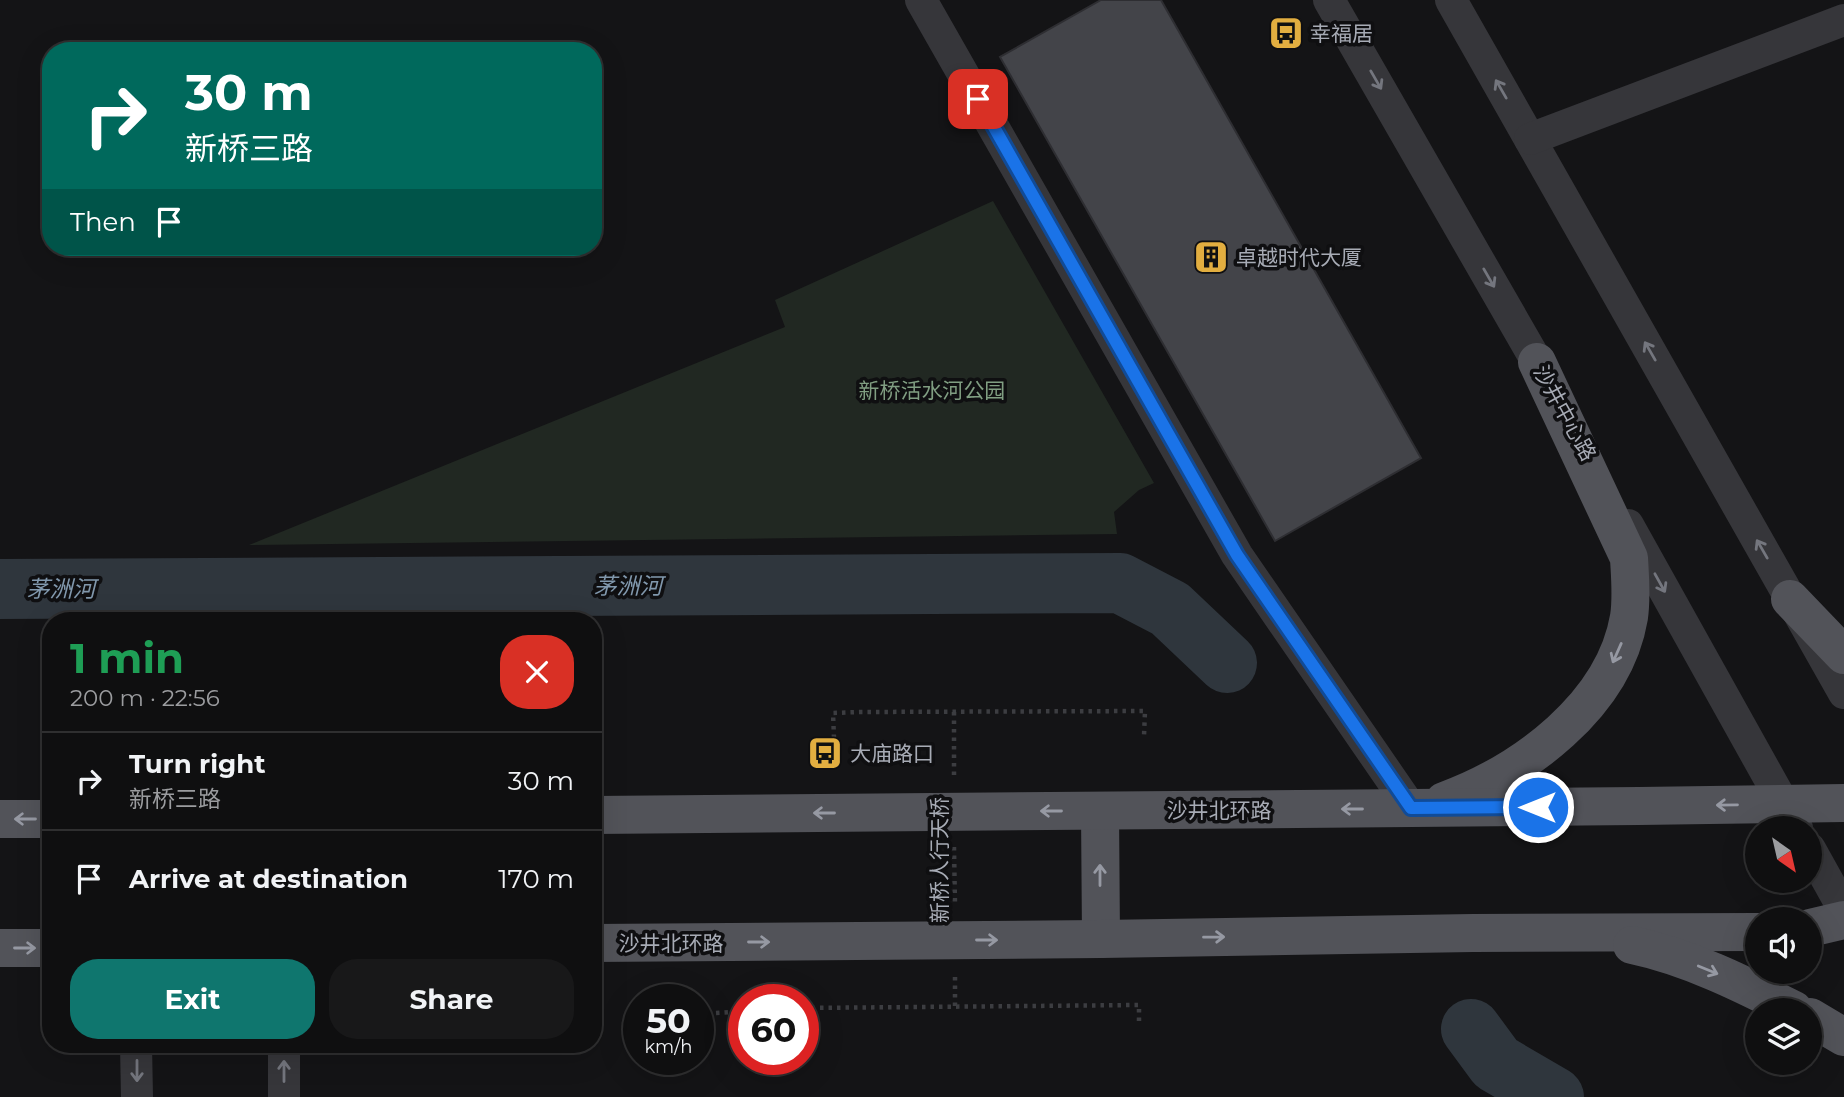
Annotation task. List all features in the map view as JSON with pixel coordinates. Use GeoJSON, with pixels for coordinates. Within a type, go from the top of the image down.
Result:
{"type":"FeatureCollection","features":[{"type":"Feature","properties":{"kind":"main road"},"geometry":{"type":"LineString","coordinates":[[1411,808],[1444,802],[1502,775],[1534,754],[1565,728],[1608,672],[1621,645],[1629,617],[1629,558],[1537,362]]}},
{"type":"Feature","properties":{"kind":"main road"},"geometry":{"type":"LineString","coordinates":[[1790,598],[1844,655]]}},
{"type":"Feature","properties":{"kind":"main road","name":"沙井北环路"},"geometry":{"type":"LineString","coordinates":[[602,815],[1411,808],[1791,816],[1844,803]]}},
{"type":"Feature","properties":{"kind":"main road"},"geometry":{"type":"LineString","coordinates":[[1100,811],[1101,939]]}},
{"type":"Feature","properties":{"kind":"main road"},"geometry":{"type":"LineString","coordinates":[[0,819],[42,819]]}},
{"type":"Feature","properties":{"kind":"main road"},"geometry":{"type":"LineString","coordinates":[[1822,926],[1844,920]]}},
{"type":"Feature","properties":{"kind":"main road"},"geometry":{"type":"LineString","coordinates":[[1822,929],[1844,930]]}},
{"type":"Feature","properties":{"kind":"main road","name":"沙井北环路"},"geometry":{"type":"LineString","coordinates":[[602,943],[1745,932]]}},
{"type":"Feature","properties":{"kind":"main road"},"geometry":{"type":"LineString","coordinates":[[1473,933],[1606,940],[1651,949],[1708,969],[1769,998]]}},
{"type":"Feature","properties":{"kind":"main road"},"geometry":{"type":"LineString","coordinates":[[0,948],[42,948]]}},
{"type":"Feature","properties":{"kind":"main road"},"geometry":{"type":"LineString","coordinates":[[1822,1024],[1844,1037]]}},
{"type":"Feature","properties":{"kind":"street"},"geometry":{"type":"LineString","coordinates":[[921,0],[1237,555],[1411,808]]}},
{"type":"Feature","properties":{"kind":"street","name":"沙井中心路"},"geometry":{"type":"LineString","coordinates":[[1329,0],[1537,362],[1791,816]]}},
{"type":"Feature","properties":{"kind":"street"},"geometry":{"type":"LineString","coordinates":[[1451,0],[1844,693]]}},
{"type":"Feature","properties":{"kind":"street"},"geometry":{"type":"LineString","coordinates":[[1530,139],[1844,20]]}},
{"type":"Feature","properties":{"kind":"street"},"geometry":{"type":"LineString","coordinates":[[1822,871],[1844,910]]}},
{"type":"Feature","properties":{"kind":"street"},"geometry":{"type":"LineString","coordinates":[[136,1053],[137,1097]]}},
{"type":"Feature","properties":{"kind":"street"},"geometry":{"type":"LineString","coordinates":[[284,1053],[284,1097]]}},
{"type":"Feature","properties":{"kind":"path"},"geometry":{"type":"LineString","coordinates":[[834,738],[833,713],[1128,710],[1144,711],[1144,736]]}},
{"type":"Feature","properties":{"kind":"path","name":"新桥人行天桥"},"geometry":{"type":"LineString","coordinates":[[954,712],[954,779]]}},
{"type":"Feature","properties":{"kind":"path","name":"新桥人行天桥"},"geometry":{"type":"LineString","coordinates":[[954,846],[955,913]]}},
{"type":"Feature","properties":{"kind":"path"},"geometry":{"type":"LineString","coordinates":[[955,967],[955,1007]]}},
{"type":"Feature","properties":{"kind":"path"},"geometry":{"type":"LineString","coordinates":[[819,1008],[1139,1005],[1139,1023]]}},
{"type":"Feature","properties":{"kind":"path"},"geometry":{"type":"LineString","coordinates":[[716,1013],[728,1012]]}},
{"type":"Feature","properties":{"kind":"green space","name":"新桥活水河公园"},"geometry":{"type":"Polygon","coordinates":[[[993,201],[1154,483],[1139,490],[1114,512],[1117,534],[249,545],[785,327],[775,300],[993,201]]]}},
{"type":"Feature","properties":{"kind":"building","name":"卓越时代大厦"},"geometry":{"type":"Polygon","coordinates":[[[1101,0],[1161,0],[1421,458],[1275,541],[1000,57],[1101,0]]]}},
{"type":"Feature","properties":{"kind":"waterway","name":"茅洲河"},"geometry":{"type":"LineString","coordinates":[[0,589],[1120,583],[1170,609],[1227,663]]}},
{"type":"Feature","properties":{"kind":"waterway"},"geometry":{"type":"LineString","coordinates":[[1471,1029],[1496,1063],[1554,1097]]}},
{"type":"Feature","properties":{"kind":"place","name":"幸福居"},"geometry":{"type":"Point","coordinates":[1286,33]}},
{"type":"Feature","properties":{"kind":"place","name":"卓越时代大厦"},"geometry":{"type":"Point","coordinates":[1211,257]}},
{"type":"Feature","properties":{"kind":"place","name":"大庙路口"},"geometry":{"type":"Point","coordinates":[825,753]}},
{"type":"Feature","properties":{"kind":"route"},"geometry":{"type":"LineString","coordinates":[[978,99],[1237,555],[1411,808],[1538,807]]}}]}
